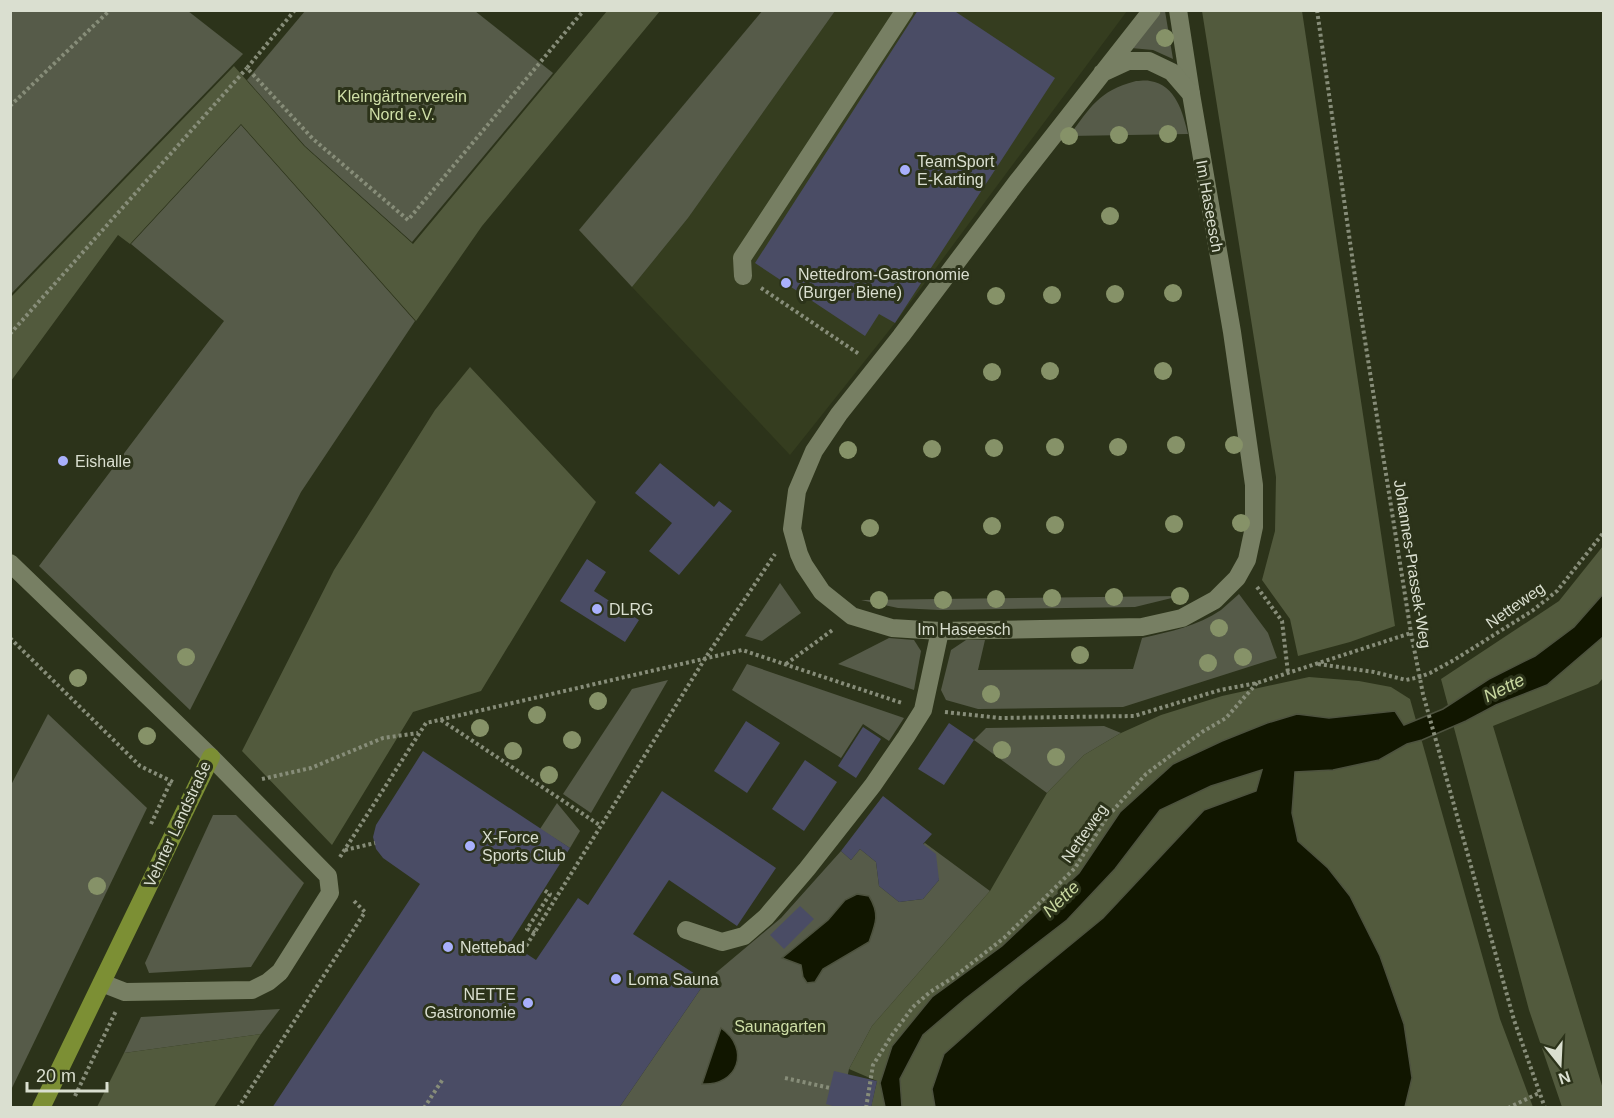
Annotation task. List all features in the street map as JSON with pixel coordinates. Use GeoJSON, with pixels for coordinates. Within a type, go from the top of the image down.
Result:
{"type":"FeatureCollection","features":[{"type":"Feature","properties":{"kind":"main road","name":"Vehrter Landstraße"},"geometry":{"type":"LineString","coordinates":[[41,1107],[211,757]]}},
{"type":"Feature","properties":{"kind":"street"},"geometry":{"type":"LineString","coordinates":[[743,276],[742,258],[904,10]]}},
{"type":"Feature","properties":{"kind":"street","name":"Im Haseesch"},"geometry":{"type":"LineString","coordinates":[[1152,10],[839,414],[814,451],[797,491],[792,529],[804,566],[822,592],[852,616],[892,628],[940,630],[1143,627],[1182,618],[1215,600],[1238,578],[1247,560],[1254,527],[1254,485],[1232,332],[1178,10]]}},
{"type":"Feature","properties":{"kind":"street","name":"Im Haseesch"},"geometry":{"type":"LineString","coordinates":[[1102,73],[1128,61],[1149,62],[1172,72],[1191,94]]}},
{"type":"Feature","properties":{"kind":"street","name":"Vehrter Landstraße"},"geometry":{"type":"LineString","coordinates":[[10,563],[211,757]]}},
{"type":"Feature","properties":{"kind":"street"},"geometry":{"type":"LineString","coordinates":[[686,930],[722,942],[744,936],[766,917],[807,869],[873,785],[923,710],[940,630]]}},
{"type":"Feature","properties":{"kind":"street"},"geometry":{"type":"LineString","coordinates":[[102,983],[125,992],[252,990],[268,982],[280,972],[330,893],[328,876],[211,757]]}},
{"type":"Feature","properties":{"kind":"path"},"geometry":{"type":"LineString","coordinates":[[10,106],[110,10]]}},
{"type":"Feature","properties":{"kind":"path"},"geometry":{"type":"LineString","coordinates":[[10,334],[296,10]]}},
{"type":"Feature","properties":{"kind":"path"},"geometry":{"type":"LineString","coordinates":[[247,68],[313,139],[408,220],[584,10]]}},
{"type":"Feature","properties":{"kind":"path","name":"Johannes-Prassek-Weg"},"geometry":{"type":"LineString","coordinates":[[1317,10],[1355,277],[1411,633],[1423,694],[1514,1020],[1545,1107]]}},
{"type":"Feature","properties":{"kind":"path"},"geometry":{"type":"LineString","coordinates":[[743,276],[877,366]]}},
{"type":"Feature","properties":{"kind":"path"},"geometry":{"type":"LineString","coordinates":[[523,951],[706,657],[792,529]]}},
{"type":"Feature","properties":{"kind":"path","name":"Netteweg"},"geometry":{"type":"LineString","coordinates":[[1316,664],[1374,672],[1406,680],[1420,677],[1454,660],[1532,611],[1557,591],[1604,532]]}},
{"type":"Feature","properties":{"kind":"path"},"geometry":{"type":"LineString","coordinates":[[1238,578],[1254,584],[1282,621],[1288,673]]}},
{"type":"Feature","properties":{"kind":"path"},"geometry":{"type":"LineString","coordinates":[[786,664],[852,616]]}},
{"type":"Feature","properties":{"kind":"path","name":"Netteweg"},"geometry":{"type":"LineString","coordinates":[[866,1107],[873,1065],[913,1007],[1013,930],[1075,868],[1107,817],[1146,774],[1202,732],[1226,718],[1257,683],[1411,633]]}},
{"type":"Feature","properties":{"kind":"path"},"geometry":{"type":"LineString","coordinates":[[10,638],[140,766],[171,781]]}},
{"type":"Feature","properties":{"kind":"path"},"geometry":{"type":"LineString","coordinates":[[238,1107],[365,912],[328,876],[426,723],[742,650],[923,710],[1000,718],[1134,716],[1220,690],[1257,683]]}},
{"type":"Feature","properties":{"kind":"path"},"geometry":{"type":"LineString","coordinates":[[441,719],[601,826]]}},
{"type":"Feature","properties":{"kind":"path"},"geometry":{"type":"LineString","coordinates":[[242,789],[259,780],[311,768],[383,738],[419,733]]}},
{"type":"Feature","properties":{"kind":"path"},"geometry":{"type":"LineString","coordinates":[[345,850],[375,843]]}},
{"type":"Feature","properties":{"kind":"path"},"geometry":{"type":"LineString","coordinates":[[544,890],[557,897]]}},
{"type":"Feature","properties":{"kind":"path"},"geometry":{"type":"LineString","coordinates":[[535,933],[527,929],[550,894]]}},
{"type":"Feature","properties":{"kind":"path"},"geometry":{"type":"LineString","coordinates":[[785,1078],[830,1088]]}},
{"type":"Feature","properties":{"kind":"path"},"geometry":{"type":"LineString","coordinates":[[424,1107],[443,1079]]}},
{"type":"Feature","properties":{"kind":"path"},"geometry":{"type":"LineString","coordinates":[[1508,1107],[1539,1093]]}},
{"type":"Feature","properties":{"kind":"shaded area"},"geometry":{"type":"Polygon","coordinates":[[[607,11],[660,11],[482,226],[416,321],[241,124],[130,244],[118,235],[11,381],[11,297],[234,66],[304,146],[413,244],[607,11]]]}},
{"type":"Feature","properties":{"kind":"shaded area"},"geometry":{"type":"Polygon","coordinates":[[[835,11],[1127,11],[895,323],[790,455],[632,287],[688,218],[835,11]]]}},
{"type":"Feature","properties":{"kind":"shaded area"},"geometry":{"type":"Polygon","coordinates":[[[1202,11],[1302,11],[1395,626],[1350,642],[1298,656],[1290,619],[1262,580],[1275,531],[1276,477],[1202,11]]]}},
{"type":"Feature","properties":{"kind":"shaded area"},"geometry":{"type":"Polygon","coordinates":[[[470,367],[596,502],[481,691],[413,712],[332,845],[242,751],[334,570],[435,410],[470,367]]]}},
{"type":"Feature","properties":{"kind":"shaded area"},"geometry":{"type":"Polygon","coordinates":[[[1603,546],[1603,678],[1598,684],[1493,726],[1603,1089],[1603,1107],[1562,1107],[1529,1010],[1441,679],[1559,601],[1603,546]]]}},
{"type":"Feature","properties":{"kind":"shaded area"},"geometry":{"type":"Polygon","coordinates":[[[1309,677],[1359,681],[1391,687],[1410,699],[1500,1019],[1533,1107],[1405,1107],[1412,1078],[1404,1024],[1380,956],[1350,896],[1328,868],[1298,841],[1292,813],[1204,810],[1103,918],[1019,987],[932,1089],[935,1107],[871,1107],[877,1081],[849,1069],[872,1026],[990,891],[1047,793],[1084,755],[1121,733],[1161,715],[1222,696],[1309,677]]]}},
{"type":"Feature","properties":{"kind":"shaded area"},"geometry":{"type":"Polygon","coordinates":[[[261,1034],[214,1107],[97,1107],[124,1053],[261,1034]]]}},
{"type":"Feature","properties":{"kind":"green space"},"geometry":{"type":"Polygon","coordinates":[[[11,10],[188,11],[243,54],[11,294],[11,10]]]}},
{"type":"Feature","properties":{"kind":"green space"},"geometry":{"type":"Polygon","coordinates":[[[763,10],[835,11],[688,218],[632,287],[579,230],[763,10]]]}},
{"type":"Feature","properties":{"kind":"green space","name":"Kleingärtnerverein Nord e.V."},"geometry":{"type":"Polygon","coordinates":[[[305,11],[475,11],[553,73],[412,242],[305,146],[247,80],[305,11]]]}},
{"type":"Feature","properties":{"kind":"green space"},"geometry":{"type":"Polygon","coordinates":[[[1162,11],[1165,11],[1173,59],[1153,50],[1131,48],[1162,11]]]}},
{"type":"Feature","properties":{"kind":"green space"},"geometry":{"type":"Polygon","coordinates":[[[1136,81],[1159,84],[1172,94],[1181,109],[1188,134],[1069,136],[1096,101],[1123,85],[1136,81]]]}},
{"type":"Feature","properties":{"kind":"green space"},"geometry":{"type":"Polygon","coordinates":[[[241,125],[415,321],[301,492],[190,710],[39,566],[224,321],[131,244],[241,125]]]}},
{"type":"Feature","properties":{"kind":"green space"},"geometry":{"type":"Polygon","coordinates":[[[780,583],[801,613],[762,641],[745,636],[780,583]]]}},
{"type":"Feature","properties":{"kind":"green space"},"geometry":{"type":"Polygon","coordinates":[[[1239,594],[1268,633],[1277,658],[1123,707],[978,709],[946,700],[941,690],[951,650],[966,640],[985,640],[978,670],[1133,669],[1142,638],[1183,628],[1212,616],[1239,594]]]}},
{"type":"Feature","properties":{"kind":"green space"},"geometry":{"type":"Polygon","coordinates":[[[1180,596],[1135,607],[940,610],[898,608],[861,600],[1180,596]]]}},
{"type":"Feature","properties":{"kind":"green space"},"geometry":{"type":"Polygon","coordinates":[[[889,638],[914,640],[921,651],[914,690],[838,664],[889,638]]]}},
{"type":"Feature","properties":{"kind":"green space"},"geometry":{"type":"Polygon","coordinates":[[[747,664],[904,718],[889,741],[863,724],[841,758],[732,690],[747,664]]]}},
{"type":"Feature","properties":{"kind":"green space"},"geometry":{"type":"Polygon","coordinates":[[[668,680],[591,813],[563,794],[632,689],[668,680]]]}},
{"type":"Feature","properties":{"kind":"green space"},"geometry":{"type":"Polygon","coordinates":[[[48,714],[147,808],[11,1090],[11,785],[48,714]]]}},
{"type":"Feature","properties":{"kind":"green space"},"geometry":{"type":"Polygon","coordinates":[[[1104,726],[1121,733],[1084,755],[1047,793],[974,740],[986,728],[1104,726]]]}},
{"type":"Feature","properties":{"kind":"green space"},"geometry":{"type":"Polygon","coordinates":[[[557,803],[580,831],[570,848],[540,829],[557,803]]]}},
{"type":"Feature","properties":{"kind":"green space"},"geometry":{"type":"Polygon","coordinates":[[[213,815],[236,815],[304,883],[251,967],[149,973],[145,963],[213,815]]]}},
{"type":"Feature","properties":{"kind":"green space","name":"Saunagarten"},"geometry":{"type":"Polygon","coordinates":[[[925,843],[990,891],[872,1026],[849,1069],[841,1107],[619,1108],[706,981],[781,918],[841,851],[851,860],[860,849],[876,862],[879,886],[899,902],[923,899],[939,880],[923,844],[925,843]]]}},
{"type":"Feature","properties":{"kind":"green space"},"geometry":{"type":"Polygon","coordinates":[[[280,1009],[261,1034],[124,1053],[141,1017],[280,1009]]]}},
{"type":"Feature","properties":{"kind":"water","name":"Nette"},"geometry":{"type":"Polygon","coordinates":[[[1603,594],[1603,637],[1547,685],[1496,705],[1422,740],[1407,744],[1379,760],[1333,770],[1295,772],[1292,813],[1298,841],[1328,868],[1350,896],[1380,956],[1404,1024],[1412,1078],[1405,1107],[935,1107],[932,1089],[944,1054],[1019,987],[1103,918],[1204,810],[1256,791],[1262,770],[1211,786],[1160,810],[1115,869],[1067,920],[965,999],[923,1035],[900,1079],[902,1107],[885,1107],[880,1083],[892,1046],[932,997],[1002,946],[1079,873],[1120,812],[1173,764],[1222,741],[1297,714],[1329,718],[1395,711],[1404,725],[1443,709],[1489,679],[1535,656],[1574,627],[1603,594]]]}},
{"type":"Feature","properties":{"kind":"water"},"geometry":{"type":"Polygon","coordinates":[[[857,894],[869,896],[875,908],[875,924],[869,942],[823,969],[815,982],[807,983],[803,977],[801,965],[782,958],[828,920],[845,900],[857,894]]]}},
{"type":"Feature","properties":{"kind":"water"},"geometry":{"type":"Polygon","coordinates":[[[721,1028],[736,1046],[738,1055],[736,1065],[732,1073],[724,1079],[702,1084],[721,1028]]]}},
{"type":"Feature","properties":{"kind":"building","name":"TeamSport E-Karting"},"geometry":{"type":"Polygon","coordinates":[[[918,10],[953,10],[1055,78],[895,323],[879,314],[865,336],[755,263],[918,10]]]}},
{"type":"Feature","properties":{"kind":"building"},"geometry":{"type":"Polygon","coordinates":[[[660,463],[714,507],[719,501],[732,511],[679,575],[649,551],[672,523],[635,493],[660,463]]]}},
{"type":"Feature","properties":{"kind":"building"},"geometry":{"type":"Polygon","coordinates":[[[587,559],[606,572],[594,591],[639,620],[625,642],[560,601],[587,559]]]}},
{"type":"Feature","properties":{"kind":"building"},"geometry":{"type":"Polygon","coordinates":[[[746,721],[780,743],[747,793],[714,771],[746,721]]]}},
{"type":"Feature","properties":{"kind":"building"},"geometry":{"type":"Polygon","coordinates":[[[949,723],[974,740],[944,785],[918,769],[949,723]]]}},
{"type":"Feature","properties":{"kind":"building"},"geometry":{"type":"Polygon","coordinates":[[[863,727],[881,739],[856,778],[838,766],[863,727]]]}},
{"type":"Feature","properties":{"kind":"building","name":"Nettebad"},"geometry":{"type":"Polygon","coordinates":[[[423,751],[570,848],[510,943],[536,960],[578,898],[588,905],[662,791],[776,868],[737,926],[669,880],[633,934],[706,981],[619,1108],[272,1108],[420,884],[383,858],[376,849],[373,837],[376,825],[423,751]]]}},
{"type":"Feature","properties":{"kind":"building"},"geometry":{"type":"Polygon","coordinates":[[[805,760],[837,782],[804,831],[772,809],[805,760]]]}},
{"type":"Feature","properties":{"kind":"building"},"geometry":{"type":"Polygon","coordinates":[[[883,796],[932,834],[923,844],[936,854],[939,880],[923,899],[899,902],[879,886],[876,862],[860,849],[851,860],[841,851],[883,796]]]}},
{"type":"Feature","properties":{"kind":"building"},"geometry":{"type":"Polygon","coordinates":[[[800,906],[814,919],[784,949],[770,935],[800,906]]]}},
{"type":"Feature","properties":{"kind":"building"},"geometry":{"type":"Polygon","coordinates":[[[834,1071],[877,1081],[871,1108],[839,1108],[826,1104],[834,1071]]]}},
{"type":"Feature","properties":{"kind":"place","name":"TeamSport E-Karting"},"geometry":{"type":"Point","coordinates":[905,170]}},
{"type":"Feature","properties":{"kind":"place","name":"Nettedrom-Gastronomie (Burger Biene)"},"geometry":{"type":"Point","coordinates":[786,283]}},
{"type":"Feature","properties":{"kind":"place","name":"Eishalle"},"geometry":{"type":"Point","coordinates":[63,461]}},
{"type":"Feature","properties":{"kind":"place","name":"DLRG"},"geometry":{"type":"Point","coordinates":[597,609]}},
{"type":"Feature","properties":{"kind":"place","name":"X-Force Sports Club"},"geometry":{"type":"Point","coordinates":[470,846]}},
{"type":"Feature","properties":{"kind":"place","name":"Nettebad"},"geometry":{"type":"Point","coordinates":[448,947]}},
{"type":"Feature","properties":{"kind":"place","name":"Loma Sauna"},"geometry":{"type":"Point","coordinates":[616,979]}},
{"type":"Feature","properties":{"kind":"place","name":"NETTE Gastronomie"},"geometry":{"type":"Point","coordinates":[528,1003]}}]}
